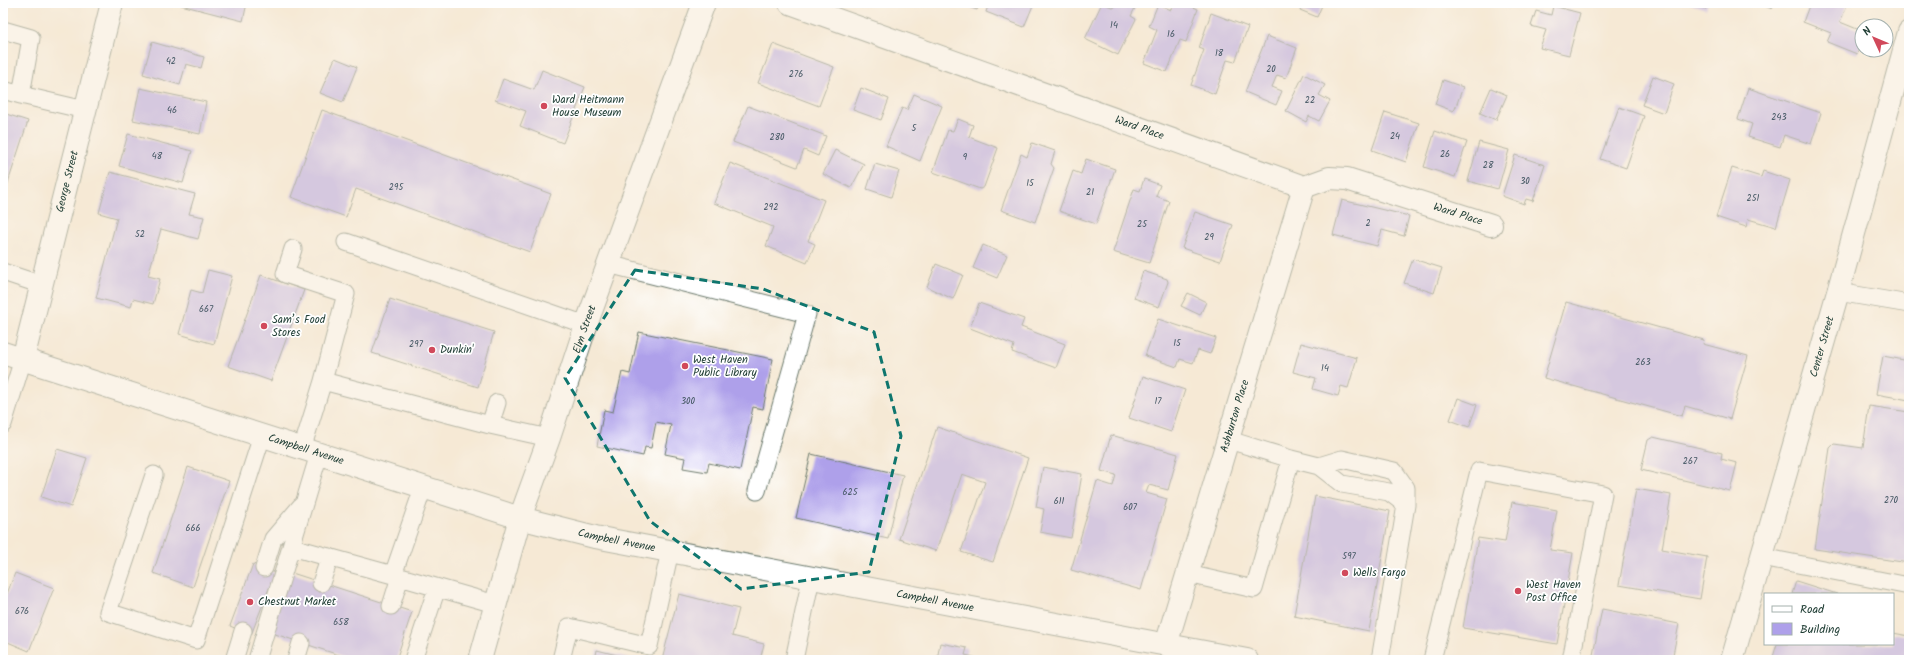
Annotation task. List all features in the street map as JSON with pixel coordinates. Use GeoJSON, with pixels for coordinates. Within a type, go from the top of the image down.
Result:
{"type":"FeatureCollection","features":[{"type":"Feature","properties":{"kind":"street","name":"George Street"},"geometry":{"type":"LineString","coordinates":[[13,356],[42,285],[112,3]]}},
{"type":"Feature","properties":{"kind":"street","name":"Elm Street"},"geometry":{"type":"LineString","coordinates":[[480,660],[520,518],[549,438],[586,325],[704,3]]}},
{"type":"Feature","properties":{"kind":"street","name":"Ward Place"},"geometry":{"type":"LineString","coordinates":[[790,3],[1304,187],[1329,178],[1346,179],[1491,225]]}},
{"type":"Feature","properties":{"kind":"street","name":"Center Street"},"geometry":{"type":"LineString","coordinates":[[1732,660],[1838,292],[1909,32]]}},
{"type":"Feature","properties":{"kind":"street","name":"Ashburton Place"},"geometry":{"type":"LineString","coordinates":[[1166,645],[1304,187]]}},
{"type":"Feature","properties":{"kind":"street","name":"Campbell Avenue"},"geometry":{"type":"LineString","coordinates":[[13,356],[423,488],[520,518],[595,537],[1247,660]]}},
{"type":"Feature","properties":{"kind":"lane"},"geometry":{"type":"LineString","coordinates":[[3,30],[31,38],[21,95]]}},
{"type":"Feature","properties":{"kind":"lane"},"geometry":{"type":"LineString","coordinates":[[3,90],[85,110]]}},
{"type":"Feature","properties":{"kind":"lane"},"geometry":{"type":"LineString","coordinates":[[346,242],[586,325]]}},
{"type":"Feature","properties":{"kind":"lane"},"geometry":{"type":"LineString","coordinates":[[257,660],[305,502],[310,451],[323,381],[346,294],[285,274],[293,249]]}},
{"type":"Feature","properties":{"kind":"lane"},"geometry":{"type":"LineString","coordinates":[[608,264],[807,314],[757,491]]}},
{"type":"Feature","properties":{"kind":"lane"},"geometry":{"type":"LineString","coordinates":[[3,272],[42,285]]}},
{"type":"Feature","properties":{"kind":"lane"},"geometry":{"type":"LineString","coordinates":[[1838,292],[1909,304]]}},
{"type":"Feature","properties":{"kind":"lane"},"geometry":{"type":"LineString","coordinates":[[3,424],[13,356]]}},
{"type":"Feature","properties":{"kind":"lane"},"geometry":{"type":"LineString","coordinates":[[323,381],[490,425],[549,438]]}},
{"type":"Feature","properties":{"kind":"lane"},"geometry":{"type":"LineString","coordinates":[[490,425],[497,404]]}},
{"type":"Feature","properties":{"kind":"lane"},"geometry":{"type":"LineString","coordinates":[[154,475],[108,612],[196,640],[262,436]]}},
{"type":"Feature","properties":{"kind":"lane"},"geometry":{"type":"LineString","coordinates":[[1229,440],[1319,466],[1342,484],[1389,492],[1406,505]]}},
{"type":"Feature","properties":{"kind":"lane"},"geometry":{"type":"LineString","coordinates":[[1188,574],[1254,589],[1291,459]]}},
{"type":"Feature","properties":{"kind":"lane"},"geometry":{"type":"LineString","coordinates":[[1319,466],[1342,459],[1394,471],[1406,488],[1406,505],[1380,660]]}},
{"type":"Feature","properties":{"kind":"lane"},"geometry":{"type":"LineString","coordinates":[[1432,660],[1479,471],[1603,494],[1571,660]]}},
{"type":"Feature","properties":{"kind":"lane"},"geometry":{"type":"LineString","coordinates":[[391,606],[396,576],[423,488]]}},
{"type":"Feature","properties":{"kind":"lane"},"geometry":{"type":"LineString","coordinates":[[264,568],[273,539],[305,502]]}},
{"type":"Feature","properties":{"kind":"lane"},"geometry":{"type":"LineString","coordinates":[[292,547],[495,604]]}},
{"type":"Feature","properties":{"kind":"lane"},"geometry":{"type":"LineString","coordinates":[[561,660],[569,627],[649,646],[670,551]]}},
{"type":"Feature","properties":{"kind":"lane"},"geometry":{"type":"LineString","coordinates":[[321,583],[330,557]]}},
{"type":"Feature","properties":{"kind":"lane"},"geometry":{"type":"LineString","coordinates":[[1762,557],[1909,586]]}},
{"type":"Feature","properties":{"kind":"lane"},"geometry":{"type":"LineString","coordinates":[[794,660],[811,578]]}},
{"type":"Feature","properties":{"kind":"lane"},"geometry":{"type":"LineString","coordinates":[[413,660],[437,588]]}},
{"type":"Feature","properties":{"kind":"lane"},"geometry":{"type":"LineString","coordinates":[[234,660],[243,631]]}},
{"type":"Feature","properties":{"kind":"lane"},"geometry":{"type":"LineString","coordinates":[[296,660],[301,643]]}},
{"type":"Feature","properties":{"kind":"highlighted area"},"geometry":{"type":"Polygon","coordinates":[[[635,270],[763,289],[874,332],[901,436],[869,572],[741,589],[650,521],[565,378],[635,270]]]}},
{"type":"Feature","properties":{"kind":"building"},"geometry":{"type":"Polygon","coordinates":[[[182,3],[247,3],[243,21],[181,5],[182,3]]]}},
{"type":"Feature","properties":{"kind":"building"},"geometry":{"type":"Polygon","coordinates":[[[958,3],[980,3],[977,10],[958,3]]]}},
{"type":"Feature","properties":{"kind":"building"},"geometry":{"type":"Polygon","coordinates":[[[989,3],[1034,3],[1024,27],[986,12],[989,3]]]}},
{"type":"Feature","properties":{"kind":"building"},"geometry":{"type":"Polygon","coordinates":[[[1102,3],[1114,8],[1116,3],[1137,4],[1131,16],[1136,19],[1118,55],[1085,39],[1102,3]]]}},
{"type":"Feature","properties":{"kind":"building"},"geometry":{"type":"Polygon","coordinates":[[[1174,3],[1183,3],[1198,9],[1186,42],[1180,40],[1167,72],[1144,63],[1157,30],[1149,26],[1158,4],[1171,10],[1174,3]]]}},
{"type":"Feature","properties":{"kind":"building"},"geometry":{"type":"Polygon","coordinates":[[[1303,3],[1323,3],[1317,17],[1300,10],[1303,3]]]}},
{"type":"Feature","properties":{"kind":"building"},"geometry":{"type":"Polygon","coordinates":[[[1688,3],[1708,3],[1706,9],[1688,3]]]}},
{"type":"Feature","properties":{"kind":"building"},"geometry":{"type":"Polygon","coordinates":[[[1757,3],[1775,3],[1772,9],[1757,3]]]}},
{"type":"Feature","properties":{"kind":"building"},"geometry":{"type":"Polygon","coordinates":[[[1810,3],[1848,3],[1840,22],[1854,28],[1854,53],[1827,42],[1831,33],[1803,22],[1810,3]]]}},
{"type":"Feature","properties":{"kind":"building"},"geometry":{"type":"Polygon","coordinates":[[[1553,6],[1580,13],[1569,55],[1540,48],[1546,30],[1531,26],[1536,11],[1551,15],[1553,6]]]}},
{"type":"Feature","properties":{"kind":"building"},"geometry":{"type":"Polygon","coordinates":[[[1211,13],[1248,27],[1235,62],[1227,60],[1215,94],[1191,85],[1204,50],[1199,48],[1211,13]]]}},
{"type":"Feature","properties":{"kind":"building"},"geometry":{"type":"Polygon","coordinates":[[[1267,36],[1297,48],[1286,78],[1277,75],[1272,87],[1282,91],[1276,105],[1245,92],[1267,36]]]}},
{"type":"Feature","properties":{"kind":"building"},"geometry":{"type":"Polygon","coordinates":[[[152,42],[204,57],[201,68],[186,64],[180,85],[143,74],[152,42]]]}},
{"type":"Feature","properties":{"kind":"building"},"geometry":{"type":"Polygon","coordinates":[[[773,44],[834,67],[819,106],[758,83],[773,44]]]}},
{"type":"Feature","properties":{"kind":"building"},"geometry":{"type":"Polygon","coordinates":[[[335,58],[357,67],[343,102],[320,93],[335,58]]]}},
{"type":"Feature","properties":{"kind":"building","name":"Ward Heitmann House Museum"},"geometry":{"type":"Polygon","coordinates":[[[542,70],[585,87],[563,143],[520,126],[526,111],[495,100],[503,79],[534,90],[542,70]]]}},
{"type":"Feature","properties":{"kind":"building"},"geometry":{"type":"Polygon","coordinates":[[[1304,74],[1325,85],[1319,95],[1330,101],[1319,121],[1309,116],[1306,122],[1286,111],[1304,74]]]}},
{"type":"Feature","properties":{"kind":"building"},"geometry":{"type":"Polygon","coordinates":[[[1653,76],[1674,84],[1664,113],[1642,105],[1653,76]]]}},
{"type":"Feature","properties":{"kind":"building"},"geometry":{"type":"Polygon","coordinates":[[[1443,80],[1463,87],[1453,111],[1435,104],[1443,80]]]}},
{"type":"Feature","properties":{"kind":"building"},"geometry":{"type":"Polygon","coordinates":[[[140,88],[206,102],[200,134],[133,120],[140,88]]]}},
{"type":"Feature","properties":{"kind":"building"},"geometry":{"type":"Polygon","coordinates":[[[861,88],[889,99],[881,120],[853,110],[861,88]]]}},
{"type":"Feature","properties":{"kind":"building"},"geometry":{"type":"Polygon","coordinates":[[[1491,88],[1507,95],[1496,120],[1480,113],[1491,88]]]}},
{"type":"Feature","properties":{"kind":"building"},"geometry":{"type":"Polygon","coordinates":[[[1748,88],[1821,113],[1811,144],[1784,135],[1780,147],[1748,137],[1752,124],[1738,119],[1748,88]]]}},
{"type":"Feature","properties":{"kind":"building"},"geometry":{"type":"Polygon","coordinates":[[[914,94],[942,106],[920,161],[886,146],[902,108],[907,110],[914,94]]]}},
{"type":"Feature","properties":{"kind":"building"},"geometry":{"type":"Polygon","coordinates":[[[748,106],[826,136],[818,156],[804,150],[797,167],[733,142],[748,106]]]}},
{"type":"Feature","properties":{"kind":"building"},"geometry":{"type":"Polygon","coordinates":[[[1619,107],[1644,116],[1626,168],[1600,159],[1619,107]]]}},
{"type":"Feature","properties":{"kind":"building"},"geometry":{"type":"Polygon","coordinates":[[[322,110],[551,194],[530,252],[356,189],[346,217],[291,197],[322,110]]]}},
{"type":"Feature","properties":{"kind":"building"},"geometry":{"type":"Polygon","coordinates":[[[1385,112],[1419,123],[1406,162],[1372,150],[1385,112]]]}},
{"type":"Feature","properties":{"kind":"building"},"geometry":{"type":"Polygon","coordinates":[[[3,113],[28,121],[3,198],[3,113]]]}},
{"type":"Feature","properties":{"kind":"building"},"geometry":{"type":"Polygon","coordinates":[[[958,119],[973,125],[969,137],[998,148],[984,187],[980,189],[933,172],[948,130],[953,131],[958,119]]]}},
{"type":"Feature","properties":{"kind":"building"},"geometry":{"type":"Polygon","coordinates":[[[1435,131],[1467,142],[1455,177],[1424,167],[1435,131]]]}},
{"type":"Feature","properties":{"kind":"building"},"geometry":{"type":"Polygon","coordinates":[[[128,134],[192,151],[183,183],[119,166],[128,134]]]}},
{"type":"Feature","properties":{"kind":"building"},"geometry":{"type":"Polygon","coordinates":[[[1479,142],[1509,150],[1498,189],[1468,181],[1479,142]]]}},
{"type":"Feature","properties":{"kind":"building"},"geometry":{"type":"Polygon","coordinates":[[[1032,143],[1055,151],[1051,164],[1054,168],[1035,222],[1001,210],[1021,154],[1027,157],[1032,143]]]}},
{"type":"Feature","properties":{"kind":"building"},"geometry":{"type":"Polygon","coordinates":[[[835,150],[864,164],[851,188],[823,174],[835,150]]]}},
{"type":"Feature","properties":{"kind":"building"},"geometry":{"type":"Polygon","coordinates":[[[1515,155],[1545,165],[1533,201],[1526,199],[1524,204],[1502,196],[1515,155]]]}},
{"type":"Feature","properties":{"kind":"building"},"geometry":{"type":"Polygon","coordinates":[[[1086,159],[1115,169],[1096,224],[1059,211],[1073,171],[1081,174],[1086,159]]]}},
{"type":"Feature","properties":{"kind":"building"},"geometry":{"type":"Polygon","coordinates":[[[730,163],[824,200],[808,241],[815,244],[807,263],[766,246],[773,227],[714,203],[730,163]]]}},
{"type":"Feature","properties":{"kind":"building"},"geometry":{"type":"Polygon","coordinates":[[[875,164],[899,171],[891,197],[867,189],[875,164]]]}},
{"type":"Feature","properties":{"kind":"building"},"geometry":{"type":"Polygon","coordinates":[[[1732,168],[1761,177],[1763,171],[1790,180],[1776,227],[1748,219],[1746,227],[1716,217],[1732,168]]]}},
{"type":"Feature","properties":{"kind":"building"},"geometry":{"type":"Polygon","coordinates":[[[110,172],[195,194],[189,214],[204,217],[198,239],[161,229],[148,276],[160,279],[153,304],[133,299],[131,307],[96,298],[117,218],[99,213],[110,172]]]}},
{"type":"Feature","properties":{"kind":"building"},"geometry":{"type":"Polygon","coordinates":[[[1144,179],[1160,185],[1156,196],[1169,201],[1149,263],[1113,252],[1134,189],[1140,191],[1144,179]]]}},
{"type":"Feature","properties":{"kind":"building"},"geometry":{"type":"Polygon","coordinates":[[[1342,200],[1409,216],[1404,236],[1382,230],[1377,246],[1333,235],[1342,200]]]}},
{"type":"Feature","properties":{"kind":"building"},"geometry":{"type":"Polygon","coordinates":[[[1195,212],[1233,225],[1220,261],[1182,248],[1195,212]]]}},
{"type":"Feature","properties":{"kind":"building"},"geometry":{"type":"Polygon","coordinates":[[[983,245],[1007,255],[997,278],[973,268],[983,245]]]}},
{"type":"Feature","properties":{"kind":"building"},"geometry":{"type":"Polygon","coordinates":[[[1413,259],[1442,268],[1434,293],[1404,283],[1413,259]]]}},
{"type":"Feature","properties":{"kind":"building"},"geometry":{"type":"Polygon","coordinates":[[[936,264],[963,275],[953,299],[927,287],[936,264]]]}},
{"type":"Feature","properties":{"kind":"building"},"geometry":{"type":"Polygon","coordinates":[[[208,270],[232,276],[214,344],[179,334],[191,290],[202,293],[208,270]]]}},
{"type":"Feature","properties":{"kind":"building"},"geometry":{"type":"Polygon","coordinates":[[[1143,271],[1167,279],[1168,282],[1159,307],[1134,298],[1143,271]]]}},
{"type":"Feature","properties":{"kind":"building"},"geometry":{"type":"Polygon","coordinates":[[[261,275],[304,290],[271,381],[228,366],[261,275]]]}},
{"type":"Feature","properties":{"kind":"building"},"geometry":{"type":"Polygon","coordinates":[[[1188,293],[1206,302],[1200,315],[1181,306],[1188,293]]]}},
{"type":"Feature","properties":{"kind":"building"},"geometry":{"type":"Polygon","coordinates":[[[390,299],[494,332],[478,387],[372,353],[390,299]]]}},
{"type":"Feature","properties":{"kind":"building"},"geometry":{"type":"Polygon","coordinates":[[[1566,302],[1704,340],[1703,344],[1748,356],[1730,419],[1685,406],[1682,416],[1544,378],[1566,302]]]}},
{"type":"Feature","properties":{"kind":"building"},"geometry":{"type":"Polygon","coordinates":[[[979,303],[1024,319],[1021,327],[1065,344],[1056,368],[1012,352],[1014,345],[970,328],[979,303]]]}},
{"type":"Feature","properties":{"kind":"building"},"geometry":{"type":"Polygon","coordinates":[[[1158,319],[1216,338],[1210,354],[1198,350],[1193,363],[1180,359],[1177,367],[1145,356],[1158,319]]]}},
{"type":"Feature","properties":{"kind":"building"},"geometry":{"type":"Polygon","coordinates":[[[639,332],[773,359],[763,409],[753,407],[740,470],[709,463],[707,472],[683,468],[685,458],[665,454],[671,425],[656,422],[651,448],[645,447],[643,456],[597,446],[604,410],[613,412],[622,372],[630,374],[639,332]]]}},
{"type":"Feature","properties":{"kind":"building"},"geometry":{"type":"Polygon","coordinates":[[[1301,343],[1357,358],[1348,388],[1341,386],[1338,396],[1313,389],[1316,378],[1293,372],[1301,343]]]}},
{"type":"Feature","properties":{"kind":"building"},"geometry":{"type":"Polygon","coordinates":[[[1883,356],[1909,361],[1909,400],[1876,394],[1883,356]]]}},
{"type":"Feature","properties":{"kind":"building"},"geometry":{"type":"Polygon","coordinates":[[[1143,376],[1185,390],[1171,432],[1129,418],[1143,376]]]}},
{"type":"Feature","properties":{"kind":"building"},"geometry":{"type":"Polygon","coordinates":[[[1458,398],[1477,405],[1469,427],[1450,420],[1458,398]]]}},
{"type":"Feature","properties":{"kind":"building"},"geometry":{"type":"Polygon","coordinates":[[[1869,406],[1909,412],[1909,563],[1815,549],[1830,448],[1834,444],[1863,448],[1869,406]]]}},
{"type":"Feature","properties":{"kind":"building"},"geometry":{"type":"Polygon","coordinates":[[[937,427],[1028,458],[993,562],[961,552],[985,482],[962,474],[936,551],[899,539],[937,427]]]}},
{"type":"Feature","properties":{"kind":"building"},"geometry":{"type":"Polygon","coordinates":[[[1111,435],[1178,454],[1168,490],[1149,485],[1146,493],[1167,499],[1141,590],[1071,570],[1097,481],[1113,486],[1116,475],[1101,471],[1111,435]]]}},
{"type":"Feature","properties":{"kind":"building"},"geometry":{"type":"Polygon","coordinates":[[[1653,437],[1722,453],[1721,459],[1737,463],[1730,491],[1641,470],[1648,440],[1653,437]]]}},
{"type":"Feature","properties":{"kind":"building"},"geometry":{"type":"Polygon","coordinates":[[[57,449],[87,458],[71,507],[41,497],[57,449]]]}},
{"type":"Feature","properties":{"kind":"building"},"geometry":{"type":"Polygon","coordinates":[[[811,454],[903,475],[888,539],[796,518],[811,454]]]}},
{"type":"Feature","properties":{"kind":"building"},"geometry":{"type":"Polygon","coordinates":[[[188,467],[229,481],[193,587],[153,573],[188,467]]]}},
{"type":"Feature","properties":{"kind":"building"},"geometry":{"type":"Polygon","coordinates":[[[1043,467],[1082,474],[1071,538],[1040,532],[1044,509],[1036,507],[1043,467]]]}},
{"type":"Feature","properties":{"kind":"building"},"geometry":{"type":"Polygon","coordinates":[[[1636,489],[1671,495],[1662,549],[1707,557],[1700,599],[1619,585],[1636,489]]]}},
{"type":"Feature","properties":{"kind":"building"},"geometry":{"type":"Polygon","coordinates":[[[1315,496],[1390,511],[1369,631],[1294,616],[1315,496]]]}},
{"type":"Feature","properties":{"kind":"building","name":"West Haven Post Office"},"geometry":{"type":"Polygon","coordinates":[[[1512,502],[1557,510],[1550,550],[1573,553],[1557,644],[1463,628],[1478,538],[1505,542],[1512,502]]]}},
{"type":"Feature","properties":{"kind":"building"},"geometry":{"type":"Polygon","coordinates":[[[253,564],[275,573],[251,635],[230,626],[253,564]]]}},
{"type":"Feature","properties":{"kind":"building"},"geometry":{"type":"Polygon","coordinates":[[[289,572],[412,612],[396,660],[354,660],[269,632],[289,572]]]}},
{"type":"Feature","properties":{"kind":"building"},"geometry":{"type":"Polygon","coordinates":[[[15,573],[54,588],[29,651],[3,640],[3,604],[15,573]]]}},
{"type":"Feature","properties":{"kind":"building"},"geometry":{"type":"Polygon","coordinates":[[[1796,581],[1834,593],[1792,593],[1796,581]]]}},
{"type":"Feature","properties":{"kind":"building"},"geometry":{"type":"Polygon","coordinates":[[[679,594],[739,609],[732,636],[764,644],[760,660],[662,660],[679,594]]]}},
{"type":"Feature","properties":{"kind":"building"},"geometry":{"type":"Polygon","coordinates":[[[1602,609],[1679,624],[1672,660],[1592,660],[1602,609]]]}},
{"type":"Feature","properties":{"kind":"building"},"geometry":{"type":"Polygon","coordinates":[[[1894,633],[1909,636],[1909,660],[1772,660],[1777,645],[1894,645],[1894,633]]]}},
{"type":"Feature","properties":{"kind":"building"},"geometry":{"type":"Polygon","coordinates":[[[940,643],[967,648],[965,655],[986,660],[937,660],[940,643]]]}},
{"type":"Feature","properties":{"kind":"building"},"geometry":{"type":"Polygon","coordinates":[[[597,650],[633,659],[633,660],[595,660],[597,650]]]}},
{"type":"Feature","properties":{"kind":"place","name":"Ward Heitmann House Museum"},"geometry":{"type":"Point","coordinates":[544,106]}},
{"type":"Feature","properties":{"kind":"place","name":"Sam’s Food Stores"},"geometry":{"type":"Point","coordinates":[264,326]}},
{"type":"Feature","properties":{"kind":"place","name":"Dunkin'"},"geometry":{"type":"Point","coordinates":[432,350]}},
{"type":"Feature","properties":{"kind":"place","name":"West Haven Public Library"},"geometry":{"type":"Point","coordinates":[685,366]}},
{"type":"Feature","properties":{"kind":"place","name":"Wells Fargo"},"geometry":{"type":"Point","coordinates":[1345,573]}},
{"type":"Feature","properties":{"kind":"place","name":"West Haven Post Office"},"geometry":{"type":"Point","coordinates":[1518,591]}},
{"type":"Feature","properties":{"kind":"place","name":"Chestnut Market"},"geometry":{"type":"Point","coordinates":[250,602]}}]}
